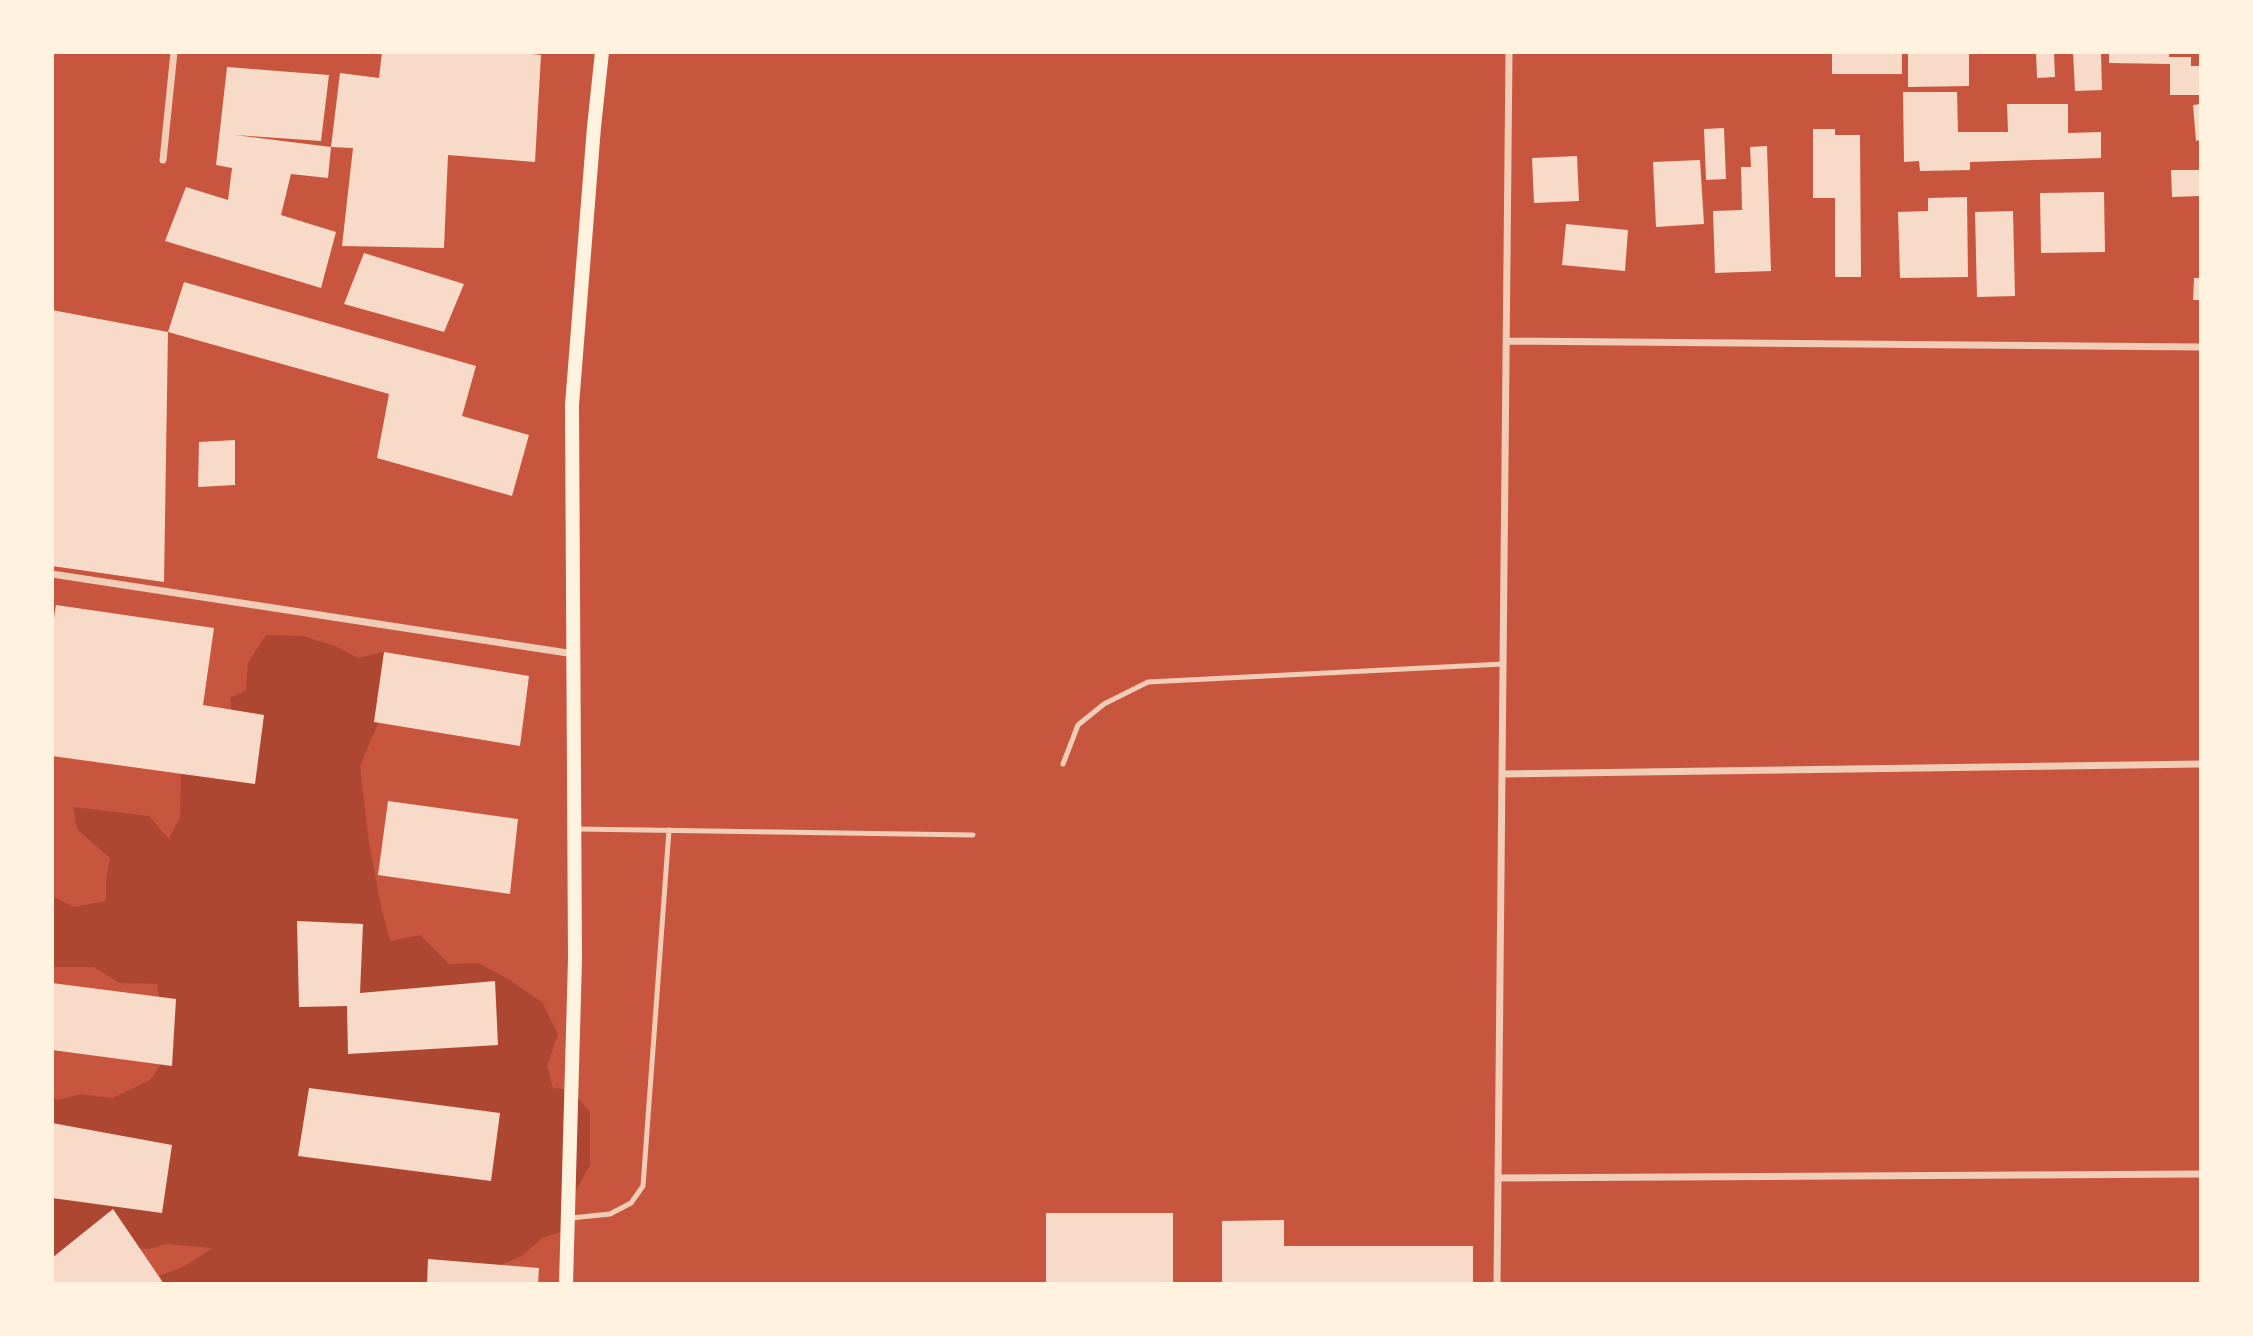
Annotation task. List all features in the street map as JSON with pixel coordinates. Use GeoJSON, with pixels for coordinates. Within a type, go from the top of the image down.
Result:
{"type":"FeatureCollection","features":[{"type":"Feature","properties":{"kind":"main road"},"geometry":{"type":"LineString","coordinates":[[566,1283],[575,959],[572,405],[602,52]]}},
{"type":"Feature","properties":{"kind":"street"},"geometry":{"type":"LineString","coordinates":[[163,160],[174,52]]}},
{"type":"Feature","properties":{"kind":"street"},"geometry":{"type":"LineString","coordinates":[[1497,1283],[1509,52]]}},
{"type":"Feature","properties":{"kind":"street"},"geometry":{"type":"LineString","coordinates":[[1508,341],[2200,347]]}},
{"type":"Feature","properties":{"kind":"street"},"geometry":{"type":"LineString","coordinates":[[52,574],[574,654]]}},
{"type":"Feature","properties":{"kind":"street"},"geometry":{"type":"LineString","coordinates":[[1502,774],[2200,764]]}},
{"type":"Feature","properties":{"kind":"street"},"geometry":{"type":"LineString","coordinates":[[1499,1178],[2200,1174]]}},
{"type":"Feature","properties":{"kind":"lane"},"geometry":{"type":"LineString","coordinates":[[1063,764],[1078,725],[1104,704],[1148,682],[1503,664]]}},
{"type":"Feature","properties":{"kind":"lane"},"geometry":{"type":"LineString","coordinates":[[574,829],[973,835]]}},
{"type":"Feature","properties":{"kind":"lane"},"geometry":{"type":"LineString","coordinates":[[568,1219],[610,1214],[631,1203],[643,1185],[669,830]]}},
{"type":"Feature","properties":{"kind":"shaded area"},"geometry":{"type":"Polygon","coordinates":[[[266,635],[303,636],[335,646],[358,658],[384,652],[397,678],[360,766],[368,836],[390,941],[420,935],[449,964],[478,963],[542,1002],[558,1034],[547,1066],[553,1088],[571,1090],[590,1112],[590,1165],[568,1205],[567,1230],[542,1238],[522,1256],[458,1283],[148,1283],[150,1279],[183,1267],[213,1248],[166,1244],[149,1249],[131,1248],[53,1279],[53,1193],[144,1166],[141,1139],[112,1148],[53,1138],[52,1098],[58,1100],[80,1094],[113,1098],[150,1080],[174,1045],[163,1019],[157,984],[119,983],[94,967],[53,967],[53,896],[74,907],[106,901],[110,858],[77,829],[73,807],[149,816],[169,839],[180,817],[181,773],[234,729],[230,698],[246,690],[248,663],[266,635]]]}},
{"type":"Feature","properties":{"kind":"building"},"geometry":{"type":"Polygon","coordinates":[[[382,52],[514,52],[541,55],[535,162],[448,155],[444,248],[342,246],[353,148],[331,147],[340,73],[379,78],[382,52]]]}},
{"type":"Feature","properties":{"kind":"building"},"geometry":{"type":"Polygon","coordinates":[[[1832,52],[1902,52],[1902,74],[1832,74],[1832,52]]]}},
{"type":"Feature","properties":{"kind":"building"},"geometry":{"type":"Polygon","coordinates":[[[1908,52],[1969,52],[1969,86],[1908,87],[1908,52]]]}},
{"type":"Feature","properties":{"kind":"building"},"geometry":{"type":"Polygon","coordinates":[[[2036,52],[2054,52],[2055,77],[2037,78],[2036,52]]]}},
{"type":"Feature","properties":{"kind":"building"},"geometry":{"type":"Polygon","coordinates":[[[2073,52],[2101,52],[2102,90],[2075,91],[2073,52]]]}},
{"type":"Feature","properties":{"kind":"building"},"geometry":{"type":"Polygon","coordinates":[[[2109,52],[2169,52],[2169,57],[2191,57],[2191,66],[2200,66],[2200,95],[2170,95],[2170,64],[2109,63],[2109,52]]]}},
{"type":"Feature","properties":{"kind":"building"},"geometry":{"type":"Polygon","coordinates":[[[227,67],[329,75],[321,141],[235,135],[331,147],[328,178],[291,174],[281,215],[336,232],[321,288],[165,241],[186,187],[228,200],[232,168],[216,165],[227,67]]]}},
{"type":"Feature","properties":{"kind":"building"},"geometry":{"type":"Polygon","coordinates":[[[1903,92],[1957,92],[1958,132],[2008,132],[2007,104],[2068,104],[2068,133],[2101,132],[2101,158],[1970,162],[1970,170],[1920,171],[1919,161],[1904,162],[1903,92]]]}},
{"type":"Feature","properties":{"kind":"building"},"geometry":{"type":"Polygon","coordinates":[[[2200,104],[2200,140],[2196,141],[2193,105],[2200,104]]]}},
{"type":"Feature","properties":{"kind":"building"},"geometry":{"type":"Polygon","coordinates":[[[1724,128],[1726,179],[1706,180],[1704,129],[1724,128]]]}},
{"type":"Feature","properties":{"kind":"building"},"geometry":{"type":"Polygon","coordinates":[[[1813,129],[1835,129],[1835,135],[1860,135],[1861,277],[1835,277],[1835,198],[1813,198],[1813,129]]]}},
{"type":"Feature","properties":{"kind":"building"},"geometry":{"type":"Polygon","coordinates":[[[1767,146],[1771,271],[1715,273],[1713,211],[1742,210],[1741,167],[1751,167],[1750,147],[1767,146]]]}},
{"type":"Feature","properties":{"kind":"building"},"geometry":{"type":"Polygon","coordinates":[[[1577,156],[1579,201],[1534,203],[1532,158],[1577,156]]]}},
{"type":"Feature","properties":{"kind":"building"},"geometry":{"type":"Polygon","coordinates":[[[1700,160],[1704,224],[1656,227],[1653,162],[1700,160]]]}},
{"type":"Feature","properties":{"kind":"building"},"geometry":{"type":"Polygon","coordinates":[[[2171,170],[2200,170],[2200,196],[2172,197],[2171,170]]]}},
{"type":"Feature","properties":{"kind":"building"},"geometry":{"type":"Polygon","coordinates":[[[2104,192],[2105,252],[2041,253],[2040,193],[2104,192]]]}},
{"type":"Feature","properties":{"kind":"building"},"geometry":{"type":"Polygon","coordinates":[[[1967,197],[1968,277],[1900,278],[1898,212],[1928,211],[1928,198],[1967,197]]]}},
{"type":"Feature","properties":{"kind":"building"},"geometry":{"type":"Polygon","coordinates":[[[2013,211],[2015,296],[1977,297],[1975,212],[2013,211]]]}},
{"type":"Feature","properties":{"kind":"building"},"geometry":{"type":"Polygon","coordinates":[[[1566,224],[1628,230],[1625,271],[1562,265],[1566,224]]]}},
{"type":"Feature","properties":{"kind":"building"},"geometry":{"type":"Polygon","coordinates":[[[364,253],[464,284],[444,332],[344,304],[364,253]]]}},
{"type":"Feature","properties":{"kind":"building"},"geometry":{"type":"Polygon","coordinates":[[[2194,278],[2200,278],[2200,300],[2193,300],[2194,278]]]}},
{"type":"Feature","properties":{"kind":"building"},"geometry":{"type":"Polygon","coordinates":[[[184,282],[476,366],[462,416],[529,435],[512,496],[377,458],[389,394],[168,332],[184,282]]]}},
{"type":"Feature","properties":{"kind":"building"},"geometry":{"type":"Polygon","coordinates":[[[52,310],[168,332],[164,582],[52,566],[52,310]]]}},
{"type":"Feature","properties":{"kind":"building"},"geometry":{"type":"Polygon","coordinates":[[[235,440],[235,485],[198,487],[199,442],[235,440]]]}},
{"type":"Feature","properties":{"kind":"building"},"geometry":{"type":"Polygon","coordinates":[[[56,605],[214,628],[203,705],[264,715],[255,784],[52,756],[52,630],[56,605]]]}},
{"type":"Feature","properties":{"kind":"building"},"geometry":{"type":"Polygon","coordinates":[[[384,652],[529,676],[520,746],[374,722],[384,652]]]}},
{"type":"Feature","properties":{"kind":"building"},"geometry":{"type":"Polygon","coordinates":[[[388,801],[518,819],[510,894],[378,875],[388,801]]]}},
{"type":"Feature","properties":{"kind":"building"},"geometry":{"type":"Polygon","coordinates":[[[297,921],[363,924],[360,993],[495,981],[498,1045],[348,1054],[347,1006],[299,1007],[297,921]]]}},
{"type":"Feature","properties":{"kind":"building"},"geometry":{"type":"Polygon","coordinates":[[[52,983],[176,999],[172,1066],[52,1050],[52,983]]]}},
{"type":"Feature","properties":{"kind":"building"},"geometry":{"type":"Polygon","coordinates":[[[309,1088],[500,1113],[491,1181],[298,1156],[309,1088]]]}},
{"type":"Feature","properties":{"kind":"building"},"geometry":{"type":"Polygon","coordinates":[[[52,1123],[172,1145],[162,1213],[52,1198],[52,1123]]]}},
{"type":"Feature","properties":{"kind":"building"},"geometry":{"type":"Polygon","coordinates":[[[113,1209],[164,1284],[52,1284],[52,1258],[113,1209]]]}},
{"type":"Feature","properties":{"kind":"building"},"geometry":{"type":"Polygon","coordinates":[[[1046,1213],[1173,1213],[1173,1283],[1046,1283],[1046,1213]]]}},
{"type":"Feature","properties":{"kind":"building"},"geometry":{"type":"Polygon","coordinates":[[[1284,1220],[1284,1246],[1473,1246],[1473,1284],[1222,1284],[1222,1221],[1284,1220]]]}},
{"type":"Feature","properties":{"kind":"building"},"geometry":{"type":"Polygon","coordinates":[[[428,1259],[539,1268],[538,1284],[427,1284],[428,1259]]]}}]}
